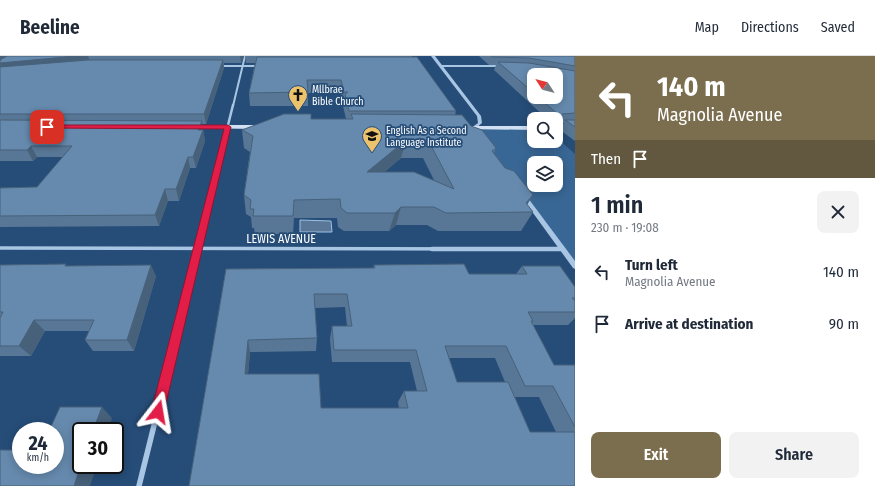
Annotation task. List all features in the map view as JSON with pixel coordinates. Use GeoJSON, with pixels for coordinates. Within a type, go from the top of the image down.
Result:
{"type":"FeatureCollection","features":[{"type":"Feature","properties":{"kind":"main road"},"geometry":{"type":"LineString","coordinates":[[563,127],[575,126]]}},
{"type":"Feature","properties":{"kind":"main road"},"geometry":{"type":"LineString","coordinates":[[187,127],[268,127]]}},
{"type":"Feature","properties":{"kind":"main road"},"geometry":{"type":"LineString","coordinates":[[460,128],[527,128]]}},
{"type":"Feature","properties":{"kind":"street"},"geometry":{"type":"LineString","coordinates":[[139,486],[245,56]]}},
{"type":"Feature","properties":{"kind":"street"},"geometry":{"type":"LineString","coordinates":[[433,56],[479,116],[480,122],[473,128]]}},
{"type":"Feature","properties":{"kind":"street"},"geometry":{"type":"LineString","coordinates":[[213,66],[270,66]]}},
{"type":"Feature","properties":{"kind":"street"},"geometry":{"type":"LineString","coordinates":[[441,66],[504,67]]}},
{"type":"Feature","properties":{"kind":"street"},"geometry":{"type":"LineString","coordinates":[[467,123],[479,135]]}},
{"type":"Feature","properties":{"kind":"street"},"geometry":{"type":"LineString","coordinates":[[521,192],[575,266]]}},
{"type":"Feature","properties":{"kind":"street","name":"LEWIS AVENUE"},"geometry":{"type":"LineString","coordinates":[[0,248],[562,249]]}},
{"type":"Feature","properties":{"kind":"shaded area"},"geometry":{"type":"Polygon","coordinates":[[[473,128],[527,128],[527,148],[563,148],[563,143],[575,154],[575,265],[473,128]]]}},
{"type":"Feature","properties":{"kind":"shaded area"},"geometry":{"type":"Polygon","coordinates":[[[300,220],[331,221],[332,232],[300,232],[300,220]]]}},
{"type":"Feature","properties":{"kind":"building"},"geometry":{"type":"Polygon","coordinates":[[[7,56],[76,56],[0,63],[0,60],[7,56]]]}},
{"type":"Feature","properties":{"kind":"building"},"geometry":{"type":"Polygon","coordinates":[[[491,56],[575,56],[575,66],[529,58],[491,56]]]}},
{"type":"Feature","properties":{"kind":"building"},"geometry":{"type":"Polygon","coordinates":[[[257,57],[417,57],[456,111],[349,111],[345,94],[348,92],[344,92],[341,80],[307,80],[308,92],[249,93],[257,57]]]}},
{"type":"Feature","properties":{"kind":"building"},"geometry":{"type":"Polygon","coordinates":[[[88,60],[223,60],[204,114],[0,114],[0,67],[88,60]]]}},
{"type":"Feature","properties":{"kind":"building"},"geometry":{"type":"Polygon","coordinates":[[[498,62],[529,63],[558,68],[527,68],[527,87],[498,62]]]}},
{"type":"Feature","properties":{"kind":"building"},"geometry":{"type":"Polygon","coordinates":[[[563,69],[575,71],[575,113],[563,114],[563,112],[555,112],[546,104],[563,104],[563,69]]]}},
{"type":"Feature","properties":{"kind":"building"},"geometry":{"type":"Polygon","coordinates":[[[284,114],[311,114],[311,119],[353,119],[351,114],[462,115],[471,126],[482,130],[496,148],[492,151],[505,168],[514,171],[527,187],[527,192],[531,192],[533,195],[526,203],[533,212],[446,213],[434,207],[401,207],[395,213],[347,213],[341,208],[340,199],[294,200],[293,216],[253,216],[254,209],[250,209],[251,200],[244,195],[253,136],[242,130],[284,114]],[[406,140],[367,172],[414,172],[454,189],[428,140],[406,140]]]}},
{"type":"Feature","properties":{"kind":"building"},"geometry":{"type":"Polygon","coordinates":[[[0,120],[202,121],[198,130],[203,130],[193,157],[188,157],[176,189],[165,189],[155,215],[0,216],[0,188],[37,187],[72,146],[31,146],[27,150],[0,150],[0,120]]]}},
{"type":"Feature","properties":{"kind":"building"},"geometry":{"type":"Polygon","coordinates":[[[565,120],[575,120],[575,127],[565,120]]]}},
{"type":"Feature","properties":{"kind":"building"},"geometry":{"type":"Polygon","coordinates":[[[66,264],[65,266],[151,265],[127,340],[85,340],[94,320],[34,320],[19,346],[0,346],[0,318],[3,312],[0,312],[0,265],[66,264]]]}},
{"type":"Feature","properties":{"kind":"building"},"geometry":{"type":"Polygon","coordinates":[[[464,264],[469,274],[527,274],[522,266],[560,266],[575,287],[575,298],[572,298],[575,301],[575,312],[528,312],[533,321],[531,321],[554,365],[575,365],[575,427],[553,386],[525,386],[506,346],[445,346],[457,382],[508,382],[530,432],[575,432],[575,486],[189,486],[226,269],[375,268],[374,265],[464,264]],[[314,294],[317,338],[248,340],[245,374],[319,374],[321,408],[408,408],[404,391],[427,391],[416,350],[334,350],[332,326],[352,326],[347,294],[314,294]]]}},
{"type":"Feature","properties":{"kind":"building"},"geometry":{"type":"Polygon","coordinates":[[[60,407],[102,407],[96,422],[72,422],[72,474],[78,474],[74,486],[0,486],[0,450],[12,450],[12,474],[64,474],[64,422],[53,422],[60,407]]]}},
{"type":"Feature","properties":{"kind":"place","name":"Mllbrae Bible Church"},"geometry":{"type":"Point","coordinates":[298,112]}},
{"type":"Feature","properties":{"kind":"place","name":"English As a Second Language Institute"},"geometry":{"type":"Point","coordinates":[372,153]}},
{"type":"Feature","properties":{"kind":"route"},"geometry":{"type":"LineString","coordinates":[[47,127],[228,127],[158,412]]}}]}
